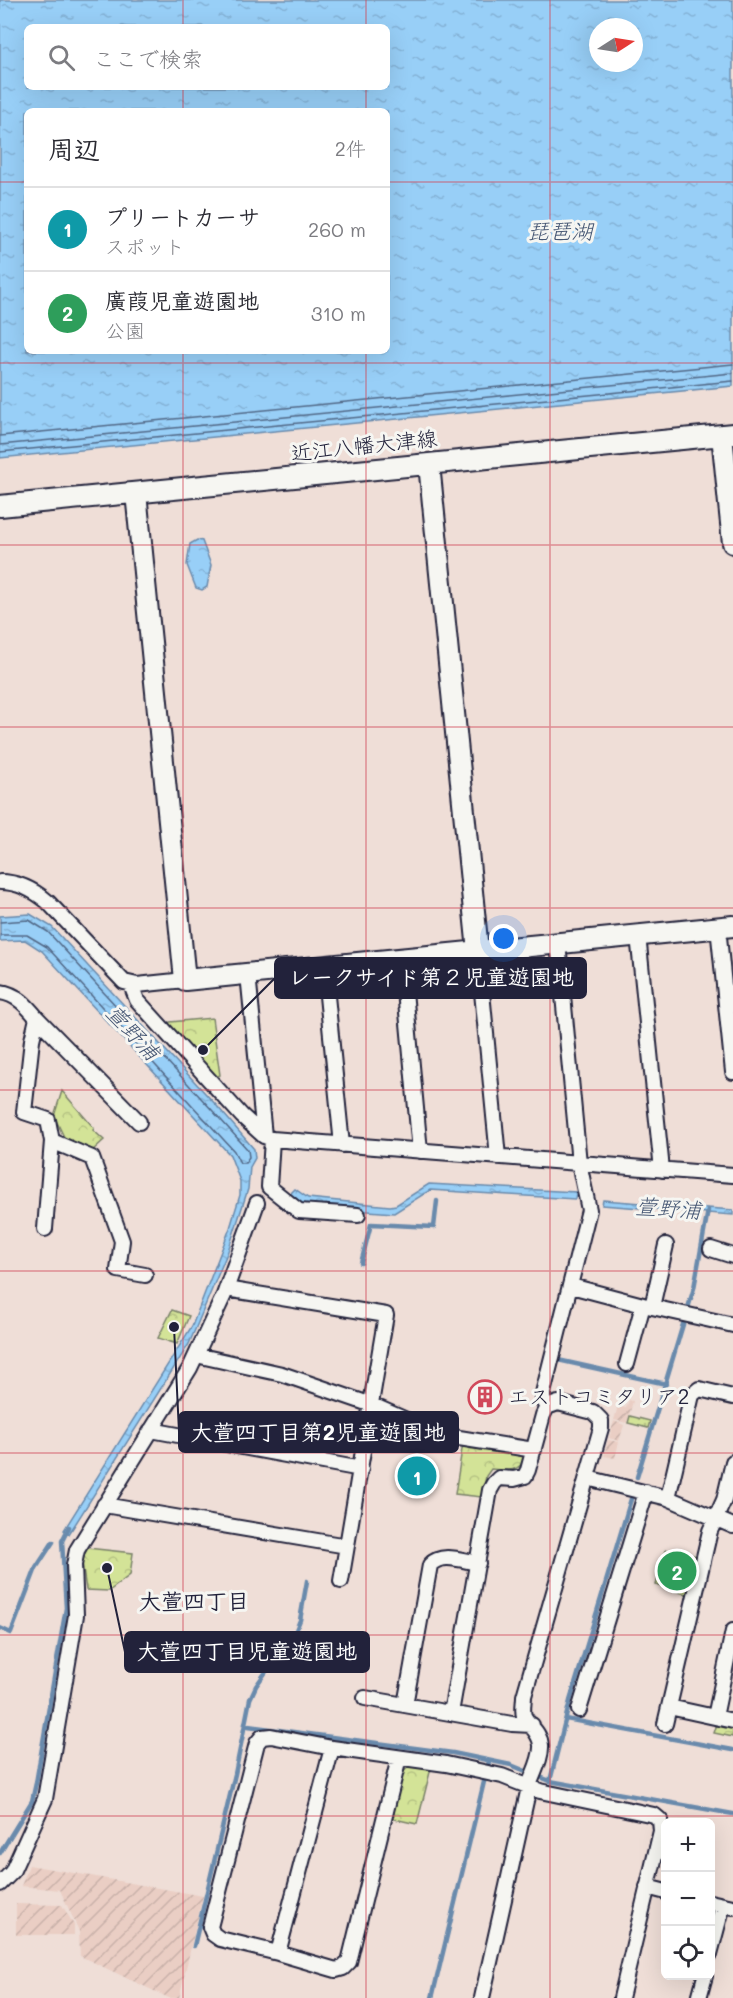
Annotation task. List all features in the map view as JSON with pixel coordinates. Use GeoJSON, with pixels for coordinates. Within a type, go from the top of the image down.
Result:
{"type":"FeatureCollection","features":[{"type":"Feature","properties":{"kind":"street","name":"近江八幡大津線"},"geometry":{"type":"LineString","coordinates":[[0,506],[728,435]]}},
{"type":"Feature","properties":{"kind":"street"},"geometry":{"type":"LineString","coordinates":[[728,435],[733,543]]}},
{"type":"Feature","properties":{"kind":"street"},"geometry":{"type":"LineString","coordinates":[[429,464],[498,1157]]}},
{"type":"Feature","properties":{"kind":"street"},"geometry":{"type":"LineString","coordinates":[[135,493],[185,980]]}},
{"type":"Feature","properties":{"kind":"street"},"geometry":{"type":"LineString","coordinates":[[0,882],[23,886],[35,891],[124,982],[131,985],[725,927],[733,1072]]}},
{"type":"Feature","properties":{"kind":"street"},"geometry":{"type":"LineString","coordinates":[[638,935],[662,1170]]}},
{"type":"Feature","properties":{"kind":"street"},"geometry":{"type":"LineString","coordinates":[[547,1407],[543,1401],[543,1393],[589,1210],[579,1163],[558,943]]}},
{"type":"Feature","properties":{"kind":"street"},"geometry":{"type":"LineString","coordinates":[[402,959],[420,1151]]}},
{"type":"Feature","properties":{"kind":"street"},"geometry":{"type":"LineString","coordinates":[[324,966],[342,1145]]}},
{"type":"Feature","properties":{"kind":"street"},"geometry":{"type":"LineString","coordinates":[[248,974],[268,1138],[269,1187],[299,1211],[358,1215]]}},
{"type":"Feature","properties":{"kind":"street"},"geometry":{"type":"LineString","coordinates":[[131,985],[137,1000],[242,1116],[268,1138],[733,1175]]}},
{"type":"Feature","properties":{"kind":"street"},"geometry":{"type":"LineString","coordinates":[[0,992],[16,997],[29,1008],[139,1122]]}},
{"type":"Feature","properties":{"kind":"street"},"geometry":{"type":"LineString","coordinates":[[37,1018],[32,1040],[24,1112],[48,1120],[52,1142],[45,1229]]}},
{"type":"Feature","properties":{"kind":"street"},"geometry":{"type":"LineString","coordinates":[[52,1142],[92,1158],[122,1241],[118,1270],[145,1275]]}},
{"type":"Feature","properties":{"kind":"street"},"geometry":{"type":"LineString","coordinates":[[0,1884],[12,1872],[45,1799],[76,1615],[74,1565],[77,1550],[190,1368],[226,1289],[257,1203]]}},
{"type":"Feature","properties":{"kind":"street"},"geometry":{"type":"LineString","coordinates":[[627,1364],[648,1306],[666,1245]]}},
{"type":"Feature","properties":{"kind":"street"},"geometry":{"type":"LineString","coordinates":[[711,1249],[733,1256]]}},
{"type":"Feature","properties":{"kind":"street"},"geometry":{"type":"LineString","coordinates":[[571,1286],[733,1325]]}},
{"type":"Feature","properties":{"kind":"street"},"geometry":{"type":"LineString","coordinates":[[226,1289],[386,1315],[341,1581]]}},
{"type":"Feature","properties":{"kind":"street"},"geometry":{"type":"LineString","coordinates":[[196,1355],[282,1374],[372,1405],[420,1426],[459,1438],[534,1450]]}},
{"type":"Feature","properties":{"kind":"street"},"geometry":{"type":"LineString","coordinates":[[668,1498],[692,1395],[699,1389],[733,1397]]}},
{"type":"Feature","properties":{"kind":"street"},"geometry":{"type":"LineString","coordinates":[[482,1998],[541,1745],[537,1732],[525,1716],[524,1696],[601,1428],[601,1420],[593,1412],[558,1403],[547,1407]]}},
{"type":"Feature","properties":{"kind":"street"},"geometry":{"type":"LineString","coordinates":[[451,1713],[490,1490],[499,1478],[514,1479],[525,1476],[547,1407]]}},
{"type":"Feature","properties":{"kind":"street"},"geometry":{"type":"LineString","coordinates":[[151,1430],[360,1469]]}},
{"type":"Feature","properties":{"kind":"street"},"geometry":{"type":"LineString","coordinates":[[665,1724],[710,1531],[724,1500],[733,1462]]}},
{"type":"Feature","properties":{"kind":"street"},"geometry":{"type":"LineString","coordinates":[[587,1478],[668,1498],[733,1526]]}},
{"type":"Feature","properties":{"kind":"street"},"geometry":{"type":"LineString","coordinates":[[579,1710],[646,1492]]}},
{"type":"Feature","properties":{"kind":"street"},"geometry":{"type":"LineString","coordinates":[[104,1504],[347,1546]]}},
{"type":"Feature","properties":{"kind":"street"},"geometry":{"type":"LineString","coordinates":[[405,1705],[430,1564],[434,1560],[447,1558],[478,1563]]}},
{"type":"Feature","properties":{"kind":"street"},"geometry":{"type":"LineString","coordinates":[[715,1717],[733,1631]]}},
{"type":"Feature","properties":{"kind":"street"},"geometry":{"type":"LineString","coordinates":[[365,1698],[512,1724],[532,1725]]}},
{"type":"Feature","properties":{"kind":"street"},"geometry":{"type":"LineString","coordinates":[[669,1707],[733,1721]]}},
{"type":"Feature","properties":{"kind":"street"},"geometry":{"type":"LineString","coordinates":[[399,1758],[349,1962],[343,1968],[336,1970],[220,1939],[213,1934],[210,1926],[256,1743],[262,1737],[446,1764],[654,1815],[660,1820],[661,1831],[621,1998]]}},
{"type":"Feature","properties":{"kind":"street"},"geometry":{"type":"LineString","coordinates":[[278,1953],[332,1748]]}},
{"type":"Feature","properties":{"kind":"street"},"geometry":{"type":"LineString","coordinates":[[647,1887],[661,1891]]}},
{"type":"Feature","properties":{"kind":"street"},"geometry":{"type":"LineString","coordinates":[[715,1936],[722,1905]]}},
{"type":"Feature","properties":{"kind":"street"},"geometry":{"type":"LineString","coordinates":[[699,1998],[704,1980]]}},
{"type":"Feature","properties":{"kind":"shaded area"},"geometry":{"type":"Polygon","coordinates":[[[629,1400],[633,1401],[627,1423],[614,1420],[618,1406],[626,1408],[629,1400]]]}},
{"type":"Feature","properties":{"kind":"shaded area"},"geometry":{"type":"Polygon","coordinates":[[[614,1421],[624,1425],[619,1441],[609,1438],[614,1421]]]}},
{"type":"Feature","properties":{"kind":"shaded area"},"geometry":{"type":"Polygon","coordinates":[[[608,1440],[619,1442],[615,1458],[604,1456],[608,1440]]]}},
{"type":"Feature","properties":{"kind":"shaded area"},"geometry":{"type":"Polygon","coordinates":[[[29,1865],[203,1896],[179,1998],[169,1998],[80,1956],[79,1931],[60,1890],[21,1886],[29,1865]]]}},
{"type":"Feature","properties":{"kind":"shaded area"},"geometry":{"type":"Polygon","coordinates":[[[16,1904],[62,1905],[74,1925],[74,1935],[16,1935],[16,1904]]]}},
{"type":"Feature","properties":{"kind":"green space"},"geometry":{"type":"Polygon","coordinates":[[[212,1018],[220,1075],[215,1078],[167,1025],[170,1022],[212,1018]]]}},
{"type":"Feature","properties":{"kind":"green space"},"geometry":{"type":"Polygon","coordinates":[[[62,1091],[94,1128],[93,1130],[104,1140],[92,1151],[66,1141],[54,1116],[62,1091]]]}},
{"type":"Feature","properties":{"kind":"green space"},"geometry":{"type":"Polygon","coordinates":[[[172,1310],[189,1316],[177,1344],[158,1338],[172,1310]]]}},
{"type":"Feature","properties":{"kind":"green space"},"geometry":{"type":"Polygon","coordinates":[[[630,1416],[650,1421],[648,1428],[628,1423],[630,1416]]]}},
{"type":"Feature","properties":{"kind":"green space"},"geometry":{"type":"Polygon","coordinates":[[[463,1443],[526,1455],[521,1465],[513,1470],[491,1469],[486,1476],[482,1497],[455,1494],[463,1443]]]}},
{"type":"Feature","properties":{"kind":"green space"},"geometry":{"type":"Polygon","coordinates":[[[87,1548],[133,1553],[130,1575],[109,1591],[86,1590],[82,1562],[87,1548]]]}},
{"type":"Feature","properties":{"kind":"green space"},"geometry":{"type":"Polygon","coordinates":[[[666,1550],[698,1556],[689,1595],[656,1585],[666,1550]]]}},
{"type":"Feature","properties":{"kind":"green space"},"geometry":{"type":"Polygon","coordinates":[[[718,1721],[733,1725],[733,1737],[714,1733],[718,1721]]]}},
{"type":"Feature","properties":{"kind":"green space"},"geometry":{"type":"Polygon","coordinates":[[[411,1765],[431,1768],[417,1824],[390,1818],[402,1773],[411,1765]]]}},
{"type":"Feature","properties":{"kind":"water","name":"琵琶湖"},"geometry":{"type":"Polygon","coordinates":[[[0,0],[733,0],[733,386],[0,458],[0,0]]]}},
{"type":"Feature","properties":{"kind":"water"},"geometry":{"type":"Polygon","coordinates":[[[197,540],[202,541],[211,565],[207,587],[202,590],[196,588],[187,565],[190,544],[197,540]]]}},
{"type":"Feature","properties":{"kind":"water","name":"萱野浦"},"geometry":{"type":"Polygon","coordinates":[[[30,914],[52,927],[217,1106],[254,1149],[255,1158],[250,1167],[248,1189],[228,1251],[189,1344],[69,1534],[64,1530],[192,1326],[230,1228],[240,1195],[240,1181],[230,1155],[42,951],[25,940],[0,941],[0,916],[30,914]]]}},
{"type":"Feature","properties":{"kind":"water"},"geometry":{"type":"Polygon","coordinates":[[[429,1184],[576,1192],[575,1199],[430,1190],[394,1213],[303,1206],[290,1194],[295,1189],[308,1198],[390,1206],[396,1205],[429,1184]]]}},
{"type":"Feature","properties":{"kind":"water","name":"萱野浦"},"geometry":{"type":"Polygon","coordinates":[[[603,1200],[733,1210],[733,1215],[602,1205],[603,1200]]]}},
{"type":"Feature","properties":{"kind":"waterway"},"geometry":{"type":"LineString","coordinates":[[361,1263],[371,1224],[434,1227],[437,1201]]}},
{"type":"Feature","properties":{"kind":"waterway","name":"萱野浦"},"geometry":{"type":"LineString","coordinates":[[637,1477],[694,1288],[708,1210]]}},
{"type":"Feature","properties":{"kind":"waterway"},"geometry":{"type":"LineString","coordinates":[[558,1360],[666,1384]]}},
{"type":"Feature","properties":{"kind":"waterway"},"geometry":{"type":"LineString","coordinates":[[248,1726],[453,1753],[511,1765],[550,1781],[570,1701],[631,1499]]}},
{"type":"Feature","properties":{"kind":"waterway"},"geometry":{"type":"LineString","coordinates":[[0,1853],[32,1801],[36,1783],[66,1608],[62,1541],[69,1527]]}},
{"type":"Feature","properties":{"kind":"waterway"},"geometry":{"type":"LineString","coordinates":[[0,1628],[11,1633],[36,1568],[53,1542]]}},
{"type":"Feature","properties":{"kind":"waterway"},"geometry":{"type":"LineString","coordinates":[[194,1946],[235,1774],[250,1699],[270,1666],[292,1640],[300,1620],[307,1581]]}},
{"type":"Feature","properties":{"kind":"waterway"},"geometry":{"type":"LineString","coordinates":[[566,1719],[733,1750]]}},
{"type":"Feature","properties":{"kind":"waterway"},"geometry":{"type":"LineString","coordinates":[[432,1998],[489,1761]]}},
{"type":"Feature","properties":{"kind":"waterway"},"geometry":{"type":"LineString","coordinates":[[550,1781],[733,1814]]}},
{"type":"Feature","properties":{"kind":"place","name":"レークサイド第２児童遊園地"},"geometry":{"type":"Point","coordinates":[203,1050]}},
{"type":"Feature","properties":{"kind":"place","name":"大萱四丁目第2児童遊園地"},"geometry":{"type":"Point","coordinates":[174,1327]}},
{"type":"Feature","properties":{"kind":"place","name":"エストコミタリア2"},"geometry":{"type":"Point","coordinates":[485,1397]}},
{"type":"Feature","properties":{"kind":"place","name":"プリートカーサ"},"geometry":{"type":"Point","coordinates":[417,1476]}},
{"type":"Feature","properties":{"kind":"place","name":"大萱四丁目児童遊園地"},"geometry":{"type":"Point","coordinates":[107,1568]}},
{"type":"Feature","properties":{"kind":"place","name":"廣葭児童遊園地"},"geometry":{"type":"Point","coordinates":[677,1571]}},
{"type":"Feature","properties":{"kind":"district","name":"大萱四丁目"},"geometry":{"type":"Point","coordinates":[194,1601]}}]}
